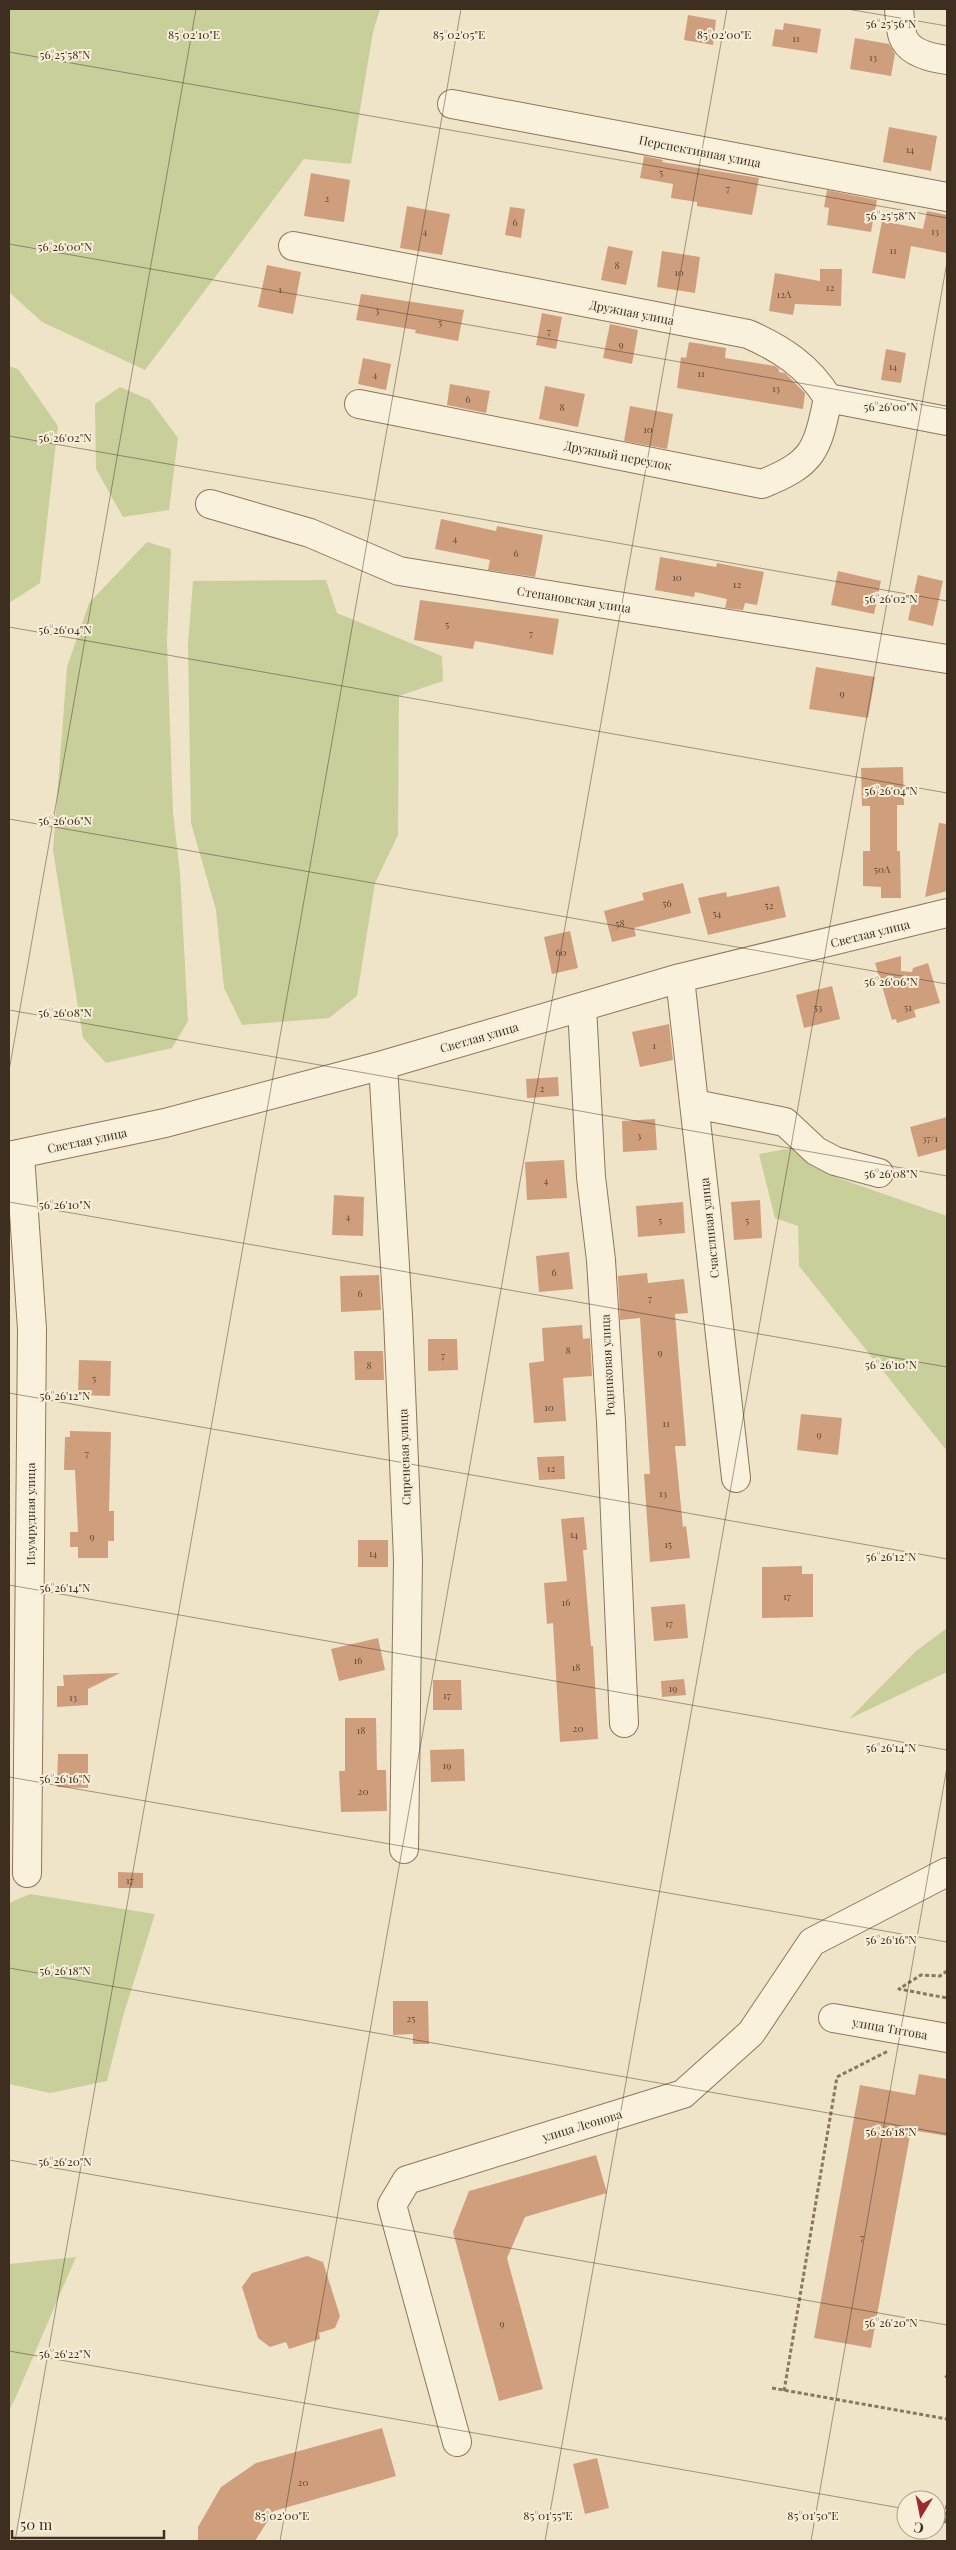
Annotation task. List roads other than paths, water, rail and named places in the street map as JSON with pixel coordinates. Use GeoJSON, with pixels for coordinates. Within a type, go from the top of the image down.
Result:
{"type":"FeatureCollection","features":[{"type":"Feature","properties":{"kind":"street"},"geometry":{"type":"LineString","coordinates":[[899,9],[903,37],[914,49],[928,57],[947,60]]}},
{"type":"Feature","properties":{"kind":"street","name":"Перспективная улица"},"geometry":{"type":"LineString","coordinates":[[452,104],[947,197]]}},
{"type":"Feature","properties":{"kind":"street","name":"Дружная улица"},"geometry":{"type":"LineString","coordinates":[[293,246],[748,334],[778,347],[802,364],[818,382],[828,398]]}},
{"type":"Feature","properties":{"kind":"street"},"geometry":{"type":"LineString","coordinates":[[828,398],[947,421]]}},
{"type":"Feature","properties":{"kind":"street","name":"Дружный переулок"},"geometry":{"type":"LineString","coordinates":[[359,404],[762,484],[793,471],[808,457],[820,439],[828,398]]}},
{"type":"Feature","properties":{"kind":"street","name":"Степановская улица"},"geometry":{"type":"LineString","coordinates":[[210,504],[310,533],[399,571],[947,659]]}},
{"type":"Feature","properties":{"kind":"street","name":"Светлая улица"},"geometry":{"type":"LineString","coordinates":[[14,1156],[165,1123],[383,1065],[680,978],[947,913]]}},
{"type":"Feature","properties":{"kind":"street","name":"Счастливая улица"},"geometry":{"type":"LineString","coordinates":[[680,978],[736,1478]]}},
{"type":"Feature","properties":{"kind":"street","name":"Родниковая улица"},"geometry":{"type":"LineString","coordinates":[[582,1007],[591,1177],[601,1260],[611,1422],[624,1724]]}},
{"type":"Feature","properties":{"kind":"street","name":"Сиреневая улица"},"geometry":{"type":"LineString","coordinates":[[383,1065],[398,1316],[408,1560],[404,1849]]}},
{"type":"Feature","properties":{"kind":"street"},"geometry":{"type":"LineString","coordinates":[[695,1104],[785,1122],[816,1151],[835,1161],[879,1173]]}},
{"type":"Feature","properties":{"kind":"street","name":"Изумрудная улица"},"geometry":{"type":"LineString","coordinates":[[14,1156],[32,1329],[27,1873]]}},
{"type":"Feature","properties":{"kind":"street","name":"улица Леонова"},"geometry":{"type":"LineString","coordinates":[[457,2442],[392,2205],[407,2180],[683,2094],[751,2033],[812,1942],[947,1872]]}},
{"type":"Feature","properties":{"kind":"street","name":"улица Титова"},"geometry":{"type":"LineString","coordinates":[[833,2018],[947,2038]]}}]}
